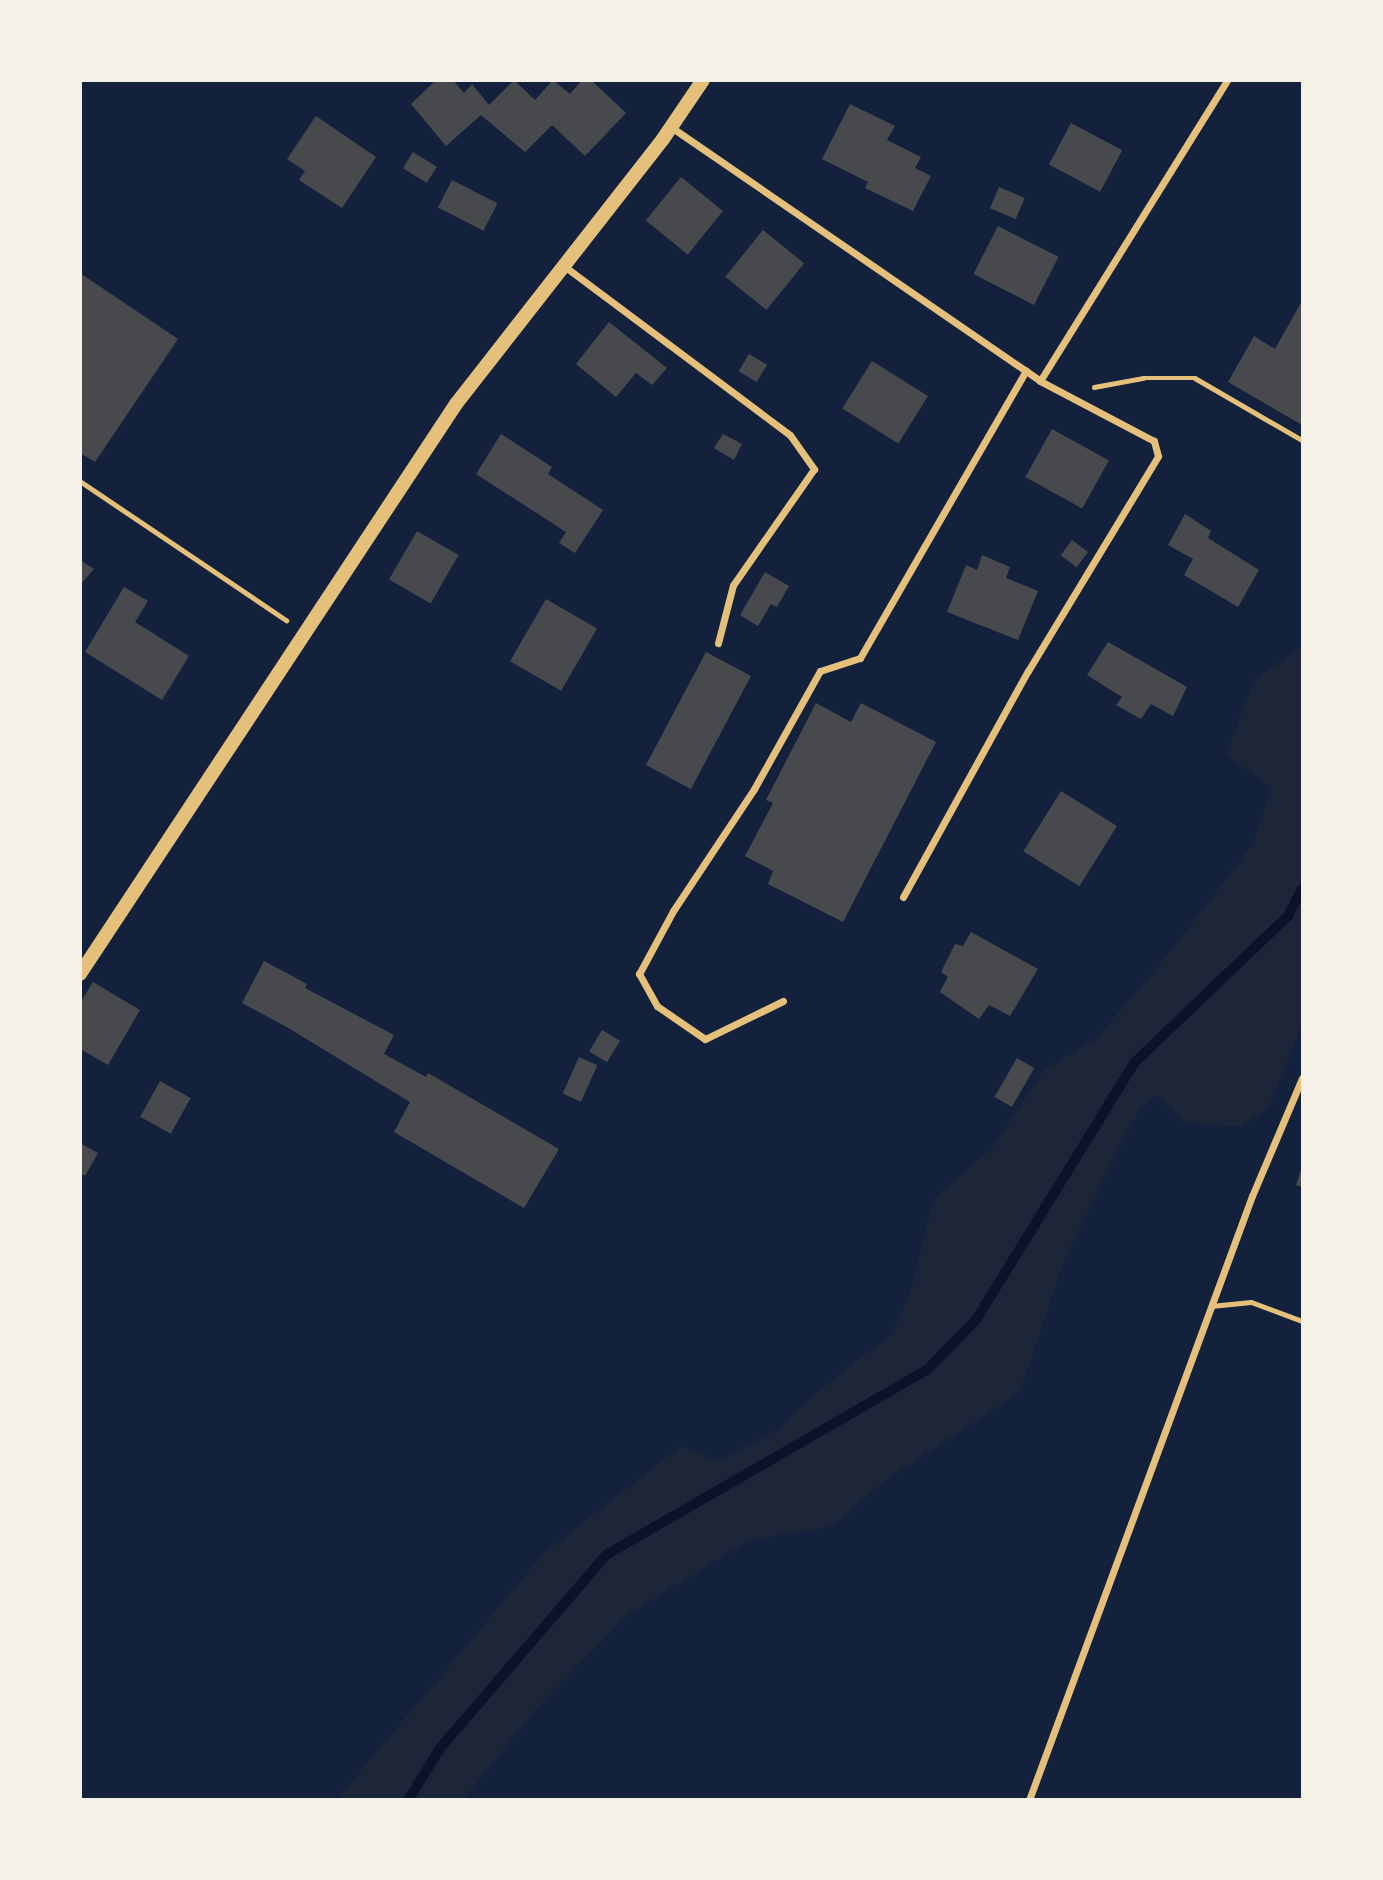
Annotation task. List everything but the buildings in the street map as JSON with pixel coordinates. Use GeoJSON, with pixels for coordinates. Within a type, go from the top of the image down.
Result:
{"type":"FeatureCollection","features":[{"type":"Feature","properties":{"kind":"main road"},"geometry":{"type":"LineString","coordinates":[[80,974],[456,404],[671,127],[703,80]]}},
{"type":"Feature","properties":{"kind":"street"},"geometry":{"type":"LineString","coordinates":[[1040,381],[1227,80]]}},
{"type":"Feature","properties":{"kind":"street"},"geometry":{"type":"LineString","coordinates":[[671,127],[1040,381],[1154,441],[1158,456],[1028,671],[903,897]]}},
{"type":"Feature","properties":{"kind":"street"},"geometry":{"type":"LineString","coordinates":[[564,266],[790,435],[814,469],[733,585],[718,643]]}},
{"type":"Feature","properties":{"kind":"street"},"geometry":{"type":"LineString","coordinates":[[783,1001],[705,1040],[657,1006],[639,974],[673,911],[754,789],[820,671],[860,658],[1026,371]]}},
{"type":"Feature","properties":{"kind":"street"},"geometry":{"type":"LineString","coordinates":[[1029,1800],[1252,1196],[1303,1078]]}},
{"type":"Feature","properties":{"kind":"lane"},"geometry":{"type":"LineString","coordinates":[[1211,1306],[1251,1302],[1303,1321]]}},
{"type":"Feature","properties":{"kind":"path"},"geometry":{"type":"LineString","coordinates":[[1062,393],[1143,378],[1195,378],[1303,440]]}},
{"type":"Feature","properties":{"kind":"path"},"geometry":{"type":"LineString","coordinates":[[80,481],[304,632]]}},
{"type":"Feature","properties":{"kind":"shaded area"},"geometry":{"type":"Polygon","coordinates":[[[1302,647],[1302,1025],[1269,1107],[1242,1126],[1209,1127],[1182,1120],[1157,1095],[1142,1107],[1124,1137],[1064,1261],[1020,1392],[884,1481],[833,1526],[750,1540],[627,1615],[537,1708],[464,1799],[337,1799],[544,1553],[681,1446],[718,1461],[781,1428],[794,1413],[849,1366],[892,1335],[912,1287],[934,1198],[992,1148],[1045,1069],[1097,1038],[1177,943],[1252,845],[1272,788],[1226,755],[1254,680],[1302,647]]]}},
{"type":"Feature","properties":{"kind":"waterway"},"geometry":{"type":"LineString","coordinates":[[408,1800],[441,1747],[606,1555],[928,1369],[976,1320],[1134,1063],[1288,916],[1302,889]]}}]}
